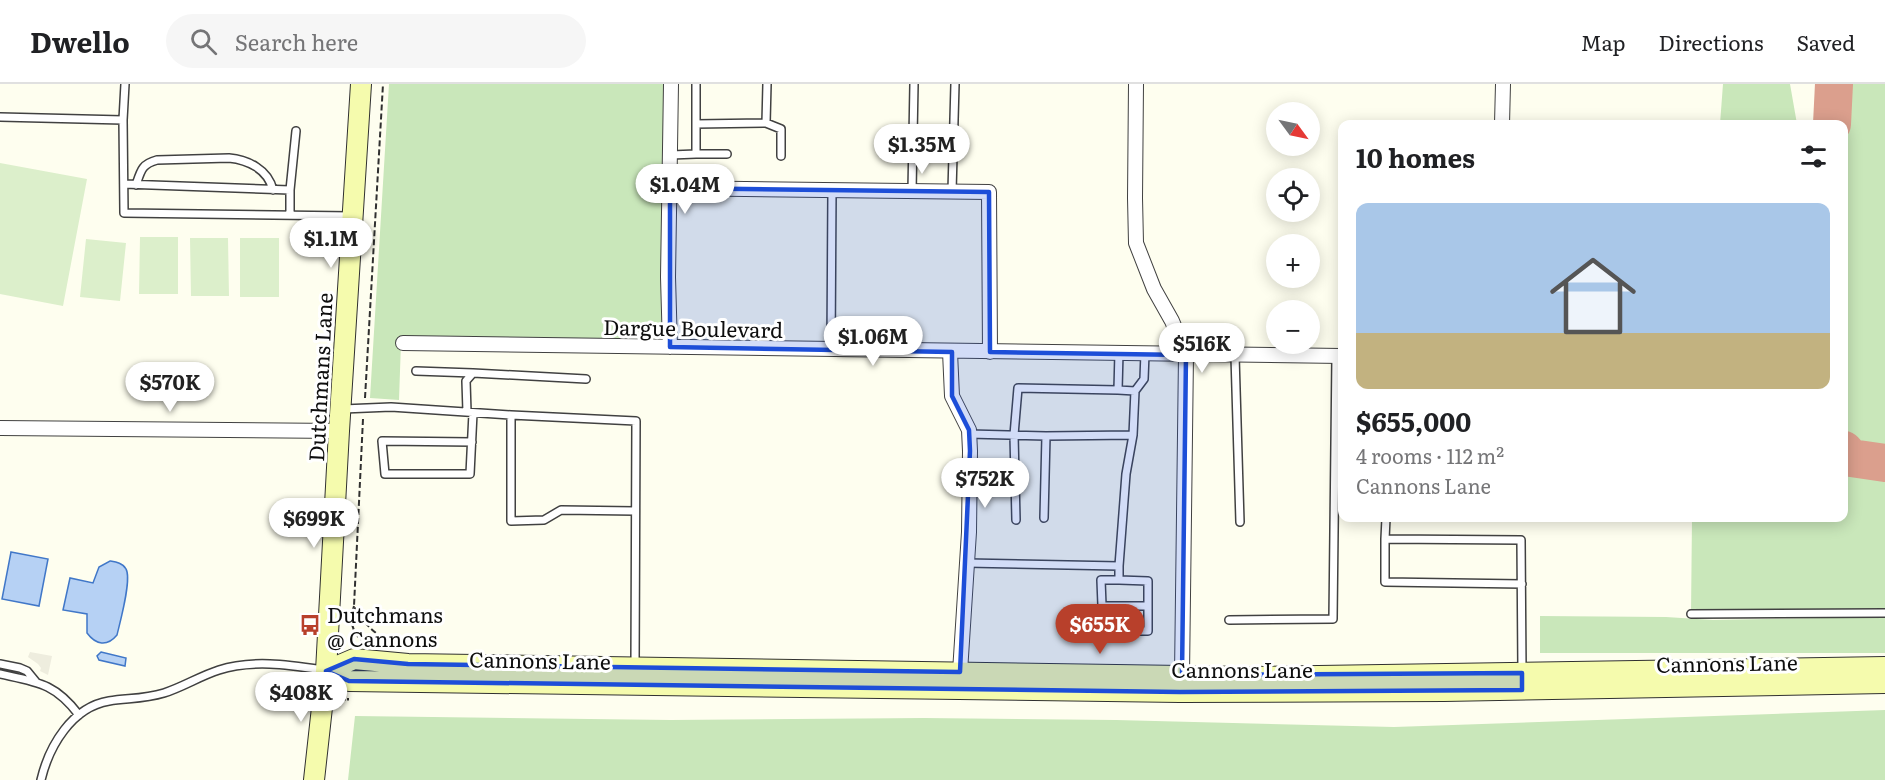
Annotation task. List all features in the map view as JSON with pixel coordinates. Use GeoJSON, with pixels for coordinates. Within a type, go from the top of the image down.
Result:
{"type":"FeatureCollection","features":[{"type":"Feature","properties":{"kind":"main road","name":"Dutchmans Lane"},"geometry":{"type":"LineString","coordinates":[[314,780],[326,671],[361,84]]}},
{"type":"Feature","properties":{"kind":"main road","name":"Cannons Lane"},"geometry":{"type":"LineString","coordinates":[[326,671],[354,659],[408,664],[635,668],[960,681]]}},
{"type":"Feature","properties":{"kind":"main road","name":"Cannons Lane"},"geometry":{"type":"LineString","coordinates":[[1522,681],[1885,667]]}},
{"type":"Feature","properties":{"kind":"main road","name":"Cannons Lane"},"geometry":{"type":"LineString","coordinates":[[326,671],[350,681],[1181,683],[1250,676],[1522,681],[1885,683]]}},
{"type":"Feature","properties":{"kind":"street"},"geometry":{"type":"LineString","coordinates":[[670,347],[668,278],[671,84]]}},
{"type":"Feature","properties":{"kind":"street"},"geometry":{"type":"LineString","coordinates":[[1136,84],[1136,243],[1154,289],[1172,321],[1186,355],[1181,683]]}},
{"type":"Feature","properties":{"kind":"street"},"geometry":{"type":"LineString","coordinates":[[1503,84],[1503,120]]}},
{"type":"Feature","properties":{"kind":"street"},"geometry":{"type":"LineString","coordinates":[[670,188],[989,192],[990,352]]}},
{"type":"Feature","properties":{"kind":"street","name":"Dargue Boulevard"},"geometry":{"type":"LineString","coordinates":[[403,344],[1338,356]]}},
{"type":"Feature","properties":{"kind":"street"},"geometry":{"type":"LineString","coordinates":[[950,352],[952,396],[969,434],[969,532],[960,681]]}},
{"type":"Feature","properties":{"kind":"street"},"geometry":{"type":"LineString","coordinates":[[0,428],[339,430]]}},
{"type":"Feature","properties":{"kind":"lane"},"geometry":{"type":"LineString","coordinates":[[125,84],[124,213],[353,216]]}},
{"type":"Feature","properties":{"kind":"lane"},"geometry":{"type":"LineString","coordinates":[[696,84],[696,154]]}},
{"type":"Feature","properties":{"kind":"lane"},"geometry":{"type":"LineString","coordinates":[[766,123],[767,84]]}},
{"type":"Feature","properties":{"kind":"lane"},"geometry":{"type":"LineString","coordinates":[[912,191],[914,84]]}},
{"type":"Feature","properties":{"kind":"lane"},"geometry":{"type":"LineString","coordinates":[[952,191],[955,84]]}},
{"type":"Feature","properties":{"kind":"lane"},"geometry":{"type":"LineString","coordinates":[[0,117],[123,120]]}},
{"type":"Feature","properties":{"kind":"lane"},"geometry":{"type":"LineString","coordinates":[[696,124],[766,123],[782,129],[781,156]]}},
{"type":"Feature","properties":{"kind":"lane"},"geometry":{"type":"LineString","coordinates":[[290,215],[296,131]]}},
{"type":"Feature","properties":{"kind":"lane"},"geometry":{"type":"LineString","coordinates":[[912,149],[953,150]]}},
{"type":"Feature","properties":{"kind":"lane"},"geometry":{"type":"LineString","coordinates":[[671,155],[727,154]]}},
{"type":"Feature","properties":{"kind":"lane"},"geometry":{"type":"LineString","coordinates":[[136,184],[142,167],[148,162],[229,158],[240,159],[264,172],[273,190]]}},
{"type":"Feature","properties":{"kind":"lane"},"geometry":{"type":"LineString","coordinates":[[124,184],[290,190]]}},
{"type":"Feature","properties":{"kind":"lane"},"geometry":{"type":"LineString","coordinates":[[831,350],[832,190]]}},
{"type":"Feature","properties":{"kind":"lane"},"geometry":{"type":"LineString","coordinates":[[1118,390],[1119,352]]}},
{"type":"Feature","properties":{"kind":"lane"},"geometry":{"type":"LineString","coordinates":[[1119,580],[1126,474],[1133,435],[1135,392],[1144,379],[1145,353]]}},
{"type":"Feature","properties":{"kind":"lane"},"geometry":{"type":"LineString","coordinates":[[1235,356],[1240,522]]}},
{"type":"Feature","properties":{"kind":"lane"},"geometry":{"type":"LineString","coordinates":[[416,371],[586,379]]}},
{"type":"Feature","properties":{"kind":"lane"},"geometry":{"type":"LineString","coordinates":[[472,442],[382,441],[385,474],[470,474],[472,442],[466,381],[473,373]]}},
{"type":"Feature","properties":{"kind":"lane"},"geometry":{"type":"LineString","coordinates":[[1016,519],[1014,435],[1018,388],[1135,392]]}},
{"type":"Feature","properties":{"kind":"lane"},"geometry":{"type":"LineString","coordinates":[[340,409],[391,407],[636,421],[635,668]]}},
{"type":"Feature","properties":{"kind":"lane"},"geometry":{"type":"LineString","coordinates":[[511,415],[511,521],[544,520],[561,510],[635,511]]}},
{"type":"Feature","properties":{"kind":"lane"},"geometry":{"type":"LineString","coordinates":[[1229,620],[1333,620],[1338,431]]}},
{"type":"Feature","properties":{"kind":"lane"},"geometry":{"type":"LineString","coordinates":[[969,434],[1133,435]]}},
{"type":"Feature","properties":{"kind":"lane"},"geometry":{"type":"LineString","coordinates":[[1044,518],[1046,436]]}},
{"type":"Feature","properties":{"kind":"lane"},"geometry":{"type":"LineString","coordinates":[[1386,522],[1385,582],[1522,584]]}},
{"type":"Feature","properties":{"kind":"lane"},"geometry":{"type":"LineString","coordinates":[[1385,539],[1521,540],[1522,681]]}},
{"type":"Feature","properties":{"kind":"lane"},"geometry":{"type":"LineString","coordinates":[[967,563],[1119,566]]}},
{"type":"Feature","properties":{"kind":"lane"},"geometry":{"type":"LineString","coordinates":[[1101,580],[1119,580],[1148,581],[1148,631],[1103,631],[1101,580]]}},
{"type":"Feature","properties":{"kind":"lane"},"geometry":{"type":"LineString","coordinates":[[1102,606],[1147,606]]}},
{"type":"Feature","properties":{"kind":"lane"},"geometry":{"type":"LineString","coordinates":[[1691,614],[1885,613]]}},
{"type":"Feature","properties":{"kind":"lane"},"geometry":{"type":"LineString","coordinates":[[0,664],[27,671],[36,682]]}},
{"type":"Feature","properties":{"kind":"lane"},"geometry":{"type":"LineString","coordinates":[[41,780],[52,747],[79,715],[94,706],[108,701],[144,699],[168,692],[220,669],[240,665],[298,666],[326,671]]}},
{"type":"Feature","properties":{"kind":"lane"},"geometry":{"type":"LineString","coordinates":[[0,674],[36,682],[57,691],[68,700],[79,715]]}},
{"type":"Feature","properties":{"kind":"path"},"geometry":{"type":"LineString","coordinates":[[366,643],[358,640],[354,633],[351,616],[354,606],[383,84]]}},
{"type":"Feature","properties":{"kind":"path"},"geometry":{"type":"LineString","coordinates":[[354,606],[359,617],[372,630],[404,649]]}},
{"type":"Feature","properties":{"kind":"path"},"geometry":{"type":"LineString","coordinates":[[382,643],[386,640]]}},
{"type":"Feature","properties":{"kind":"path"},"geometry":{"type":"LineString","coordinates":[[298,666],[294,698],[322,699]]}},
{"type":"Feature","properties":{"kind":"highlighted area"},"geometry":{"type":"Polygon","coordinates":[[[670,188],[989,192],[990,352],[1186,355],[1182,675],[1522,673],[1522,690],[1180,692],[349,681],[326,671],[354,659],[408,664],[960,672],[970,451],[969,430],[952,396],[952,352],[670,347],[670,188]]]}},
{"type":"Feature","properties":{"kind":"green space"},"geometry":{"type":"Polygon","coordinates":[[[389,84],[669,84],[664,327],[655,340],[651,339],[648,345],[401,342],[399,400],[370,398],[389,84]]]}},
{"type":"Feature","properties":{"kind":"green space"},"geometry":{"type":"Polygon","coordinates":[[[1723,84],[1790,84],[1796,120],[1720,120],[1723,84]]]}},
{"type":"Feature","properties":{"kind":"green space"},"geometry":{"type":"Polygon","coordinates":[[[1849,84],[1885,84],[1885,452],[1862,448],[1848,437],[1849,84]]]}},
{"type":"Feature","properties":{"kind":"green space"},"geometry":{"type":"Polygon","coordinates":[[[0,163],[87,179],[63,306],[0,294],[0,163]]]}},
{"type":"Feature","properties":{"kind":"green space"},"geometry":{"type":"Polygon","coordinates":[[[140,237],[178,237],[178,294],[139,294],[140,237]]]}},
{"type":"Feature","properties":{"kind":"green space"},"geometry":{"type":"Polygon","coordinates":[[[190,238],[228,238],[229,296],[191,296],[190,238]]]}},
{"type":"Feature","properties":{"kind":"green space"},"geometry":{"type":"Polygon","coordinates":[[[240,238],[279,238],[279,297],[240,297],[240,238]]]}},
{"type":"Feature","properties":{"kind":"green space"},"geometry":{"type":"Polygon","coordinates":[[[86,239],[126,243],[120,301],[80,297],[86,239]]]}},
{"type":"Feature","properties":{"kind":"green space"},"geometry":{"type":"Polygon","coordinates":[[[1848,466],[1855,470],[1885,475],[1885,610],[1691,614],[1692,522],[1848,522],[1848,466]]]}},
{"type":"Feature","properties":{"kind":"green space"},"geometry":{"type":"Polygon","coordinates":[[[1540,616],[1666,617],[1713,620],[1885,617],[1885,653],[1540,653],[1540,616]]]}},
{"type":"Feature","properties":{"kind":"green space"},"geometry":{"type":"Polygon","coordinates":[[[1885,710],[1885,780],[348,780],[355,716],[671,720],[924,718],[1116,720],[1394,727],[1885,710]]]}},
{"type":"Feature","properties":{"kind":"shaded area"},"geometry":{"type":"Polygon","coordinates":[[[30,652],[52,656],[48,675],[40,671],[38,664],[28,657],[30,652]]]}},
{"type":"Feature","properties":{"kind":"water"},"geometry":{"type":"Polygon","coordinates":[[[11,552],[48,559],[39,606],[2,599],[11,552]]]}},
{"type":"Feature","properties":{"kind":"water"},"geometry":{"type":"Polygon","coordinates":[[[110,561],[125,567],[128,582],[117,635],[102,643],[94,640],[87,633],[87,614],[63,610],[70,578],[93,583],[99,567],[110,561]]]}},
{"type":"Feature","properties":{"kind":"water"},"geometry":{"type":"Polygon","coordinates":[[[101,652],[126,658],[125,666],[99,660],[97,656],[101,652]]]}},
{"type":"Feature","properties":{"kind":"taxiway"},"geometry":{"type":"LineString","coordinates":[[1832,120],[1834,84]]}},
{"type":"Feature","properties":{"kind":"taxiway"},"geometry":{"type":"LineString","coordinates":[[1848,455],[1851,458],[1885,463]]}},
{"type":"Feature","properties":{"kind":"place","name":"Dutchmans @ Cannons"},"geometry":{"type":"Point","coordinates":[310,625]}}]}
